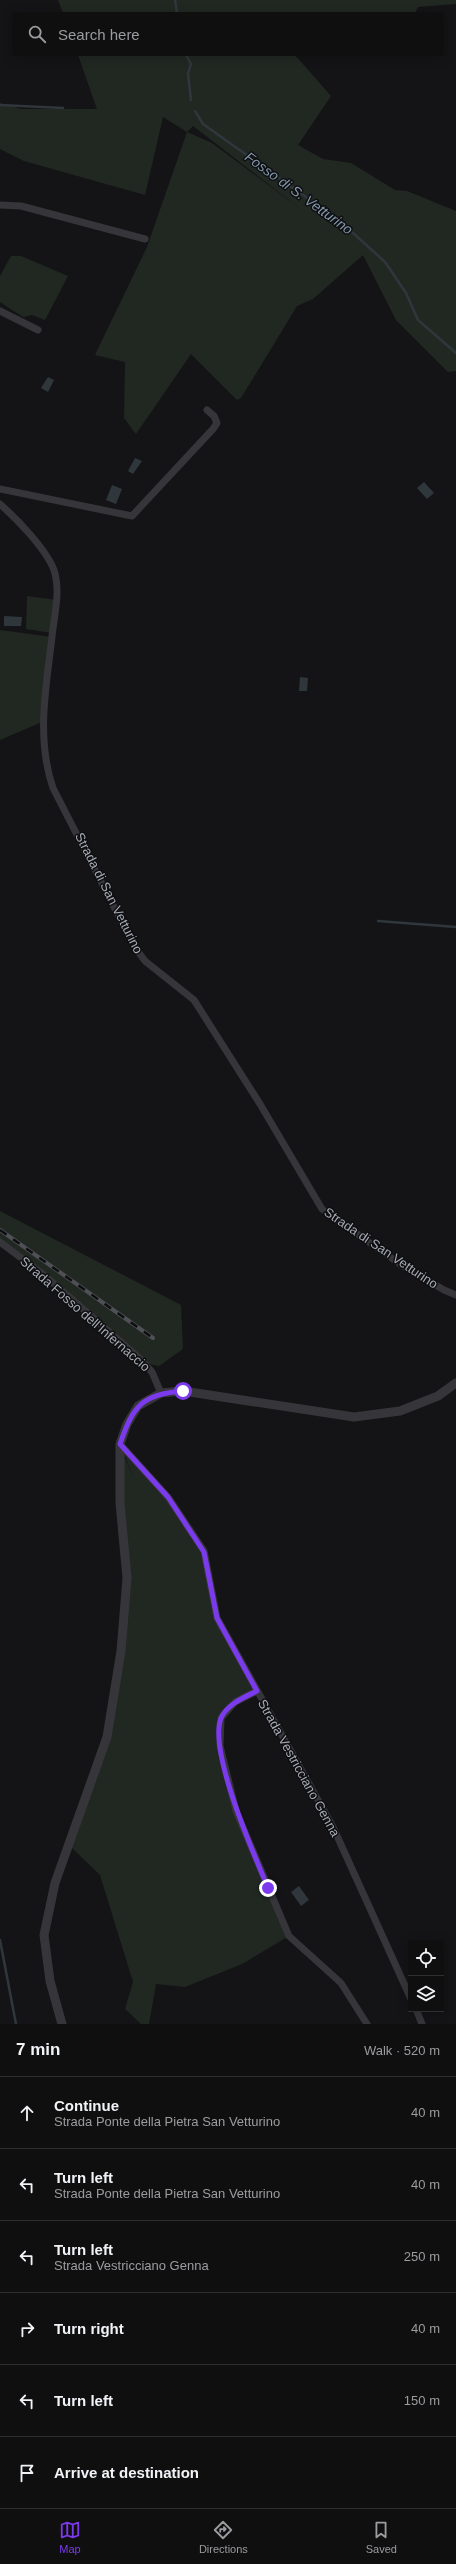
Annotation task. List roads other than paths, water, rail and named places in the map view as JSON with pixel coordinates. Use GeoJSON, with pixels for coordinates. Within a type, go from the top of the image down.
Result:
{"type":"FeatureCollection","features":[{"type":"Feature","properties":{"kind":"street"},"geometry":{"type":"LineString","coordinates":[[0,204],[21,206],[145,239]]}},
{"type":"Feature","properties":{"kind":"street"},"geometry":{"type":"LineString","coordinates":[[0,311],[38,330]]}},
{"type":"Feature","properties":{"kind":"street"},"geometry":{"type":"LineString","coordinates":[[0,488],[132,516],[213,429],[217,423],[214,416],[207,410]]}},
{"type":"Feature","properties":{"kind":"street","name":"Strada di San Vetturino"},"geometry":{"type":"LineString","coordinates":[[0,504],[46,555],[54,571],[57,600],[42,722],[46,767],[53,788],[134,946],[145,961],[194,1000],[271,1122],[322,1209],[400,1264],[444,1290],[456,1295]]}},
{"type":"Feature","properties":{"kind":"street","name":"Strada Fosso dell'Infernaccio"},"geometry":{"type":"LineString","coordinates":[[0,1242],[44,1275],[139,1358],[152,1372],[161,1393]]}},
{"type":"Feature","properties":{"kind":"street"},"geometry":{"type":"LineString","coordinates":[[62,2024],[50,1981],[44,1935],[55,1883],[107,1737],[120,1658],[127,1578],[120,1503],[120,1444],[127,1424],[138,1406],[161,1393],[183,1391],[354,1417],[400,1411],[438,1396],[456,1382]]}},
{"type":"Feature","properties":{"kind":"street","name":"Strada Vestricciano Genna"},"geometry":{"type":"LineString","coordinates":[[120,1444],[168,1497],[204,1552],[217,1618],[336,1834],[408,1992]]}},
{"type":"Feature","properties":{"kind":"street"},"geometry":{"type":"LineString","coordinates":[[257,1691],[235,1702],[221,1718],[220,1746],[236,1811],[289,1936],[341,1983],[367,2024]]}},
{"type":"Feature","properties":{"kind":"street"},"geometry":{"type":"LineString","coordinates":[[417,2012],[422,2024]]}},
{"type":"Feature","properties":{"kind":"waterway"},"geometry":{"type":"LineString","coordinates":[[175,0],[177,12]]}},
{"type":"Feature","properties":{"kind":"waterway"},"geometry":{"type":"LineString","coordinates":[[187,56],[191,64],[188,74],[191,100]]}},
{"type":"Feature","properties":{"kind":"waterway"},"geometry":{"type":"LineString","coordinates":[[0,105],[63,108]]}},
{"type":"Feature","properties":{"kind":"waterway","name":"Fosso di S. Vetturino"},"geometry":{"type":"LineString","coordinates":[[195,111],[203,124],[341,222],[385,262],[406,293],[418,320],[456,353]]}},
{"type":"Feature","properties":{"kind":"waterway"},"geometry":{"type":"LineString","coordinates":[[378,921],[456,927]]}},
{"type":"Feature","properties":{"kind":"waterway"},"geometry":{"type":"LineString","coordinates":[[0,1940],[16,2024]]}},
{"type":"Feature","properties":{"kind":"railway"},"geometry":{"type":"LineString","coordinates":[[0,1230],[153,1338]]}}]}
